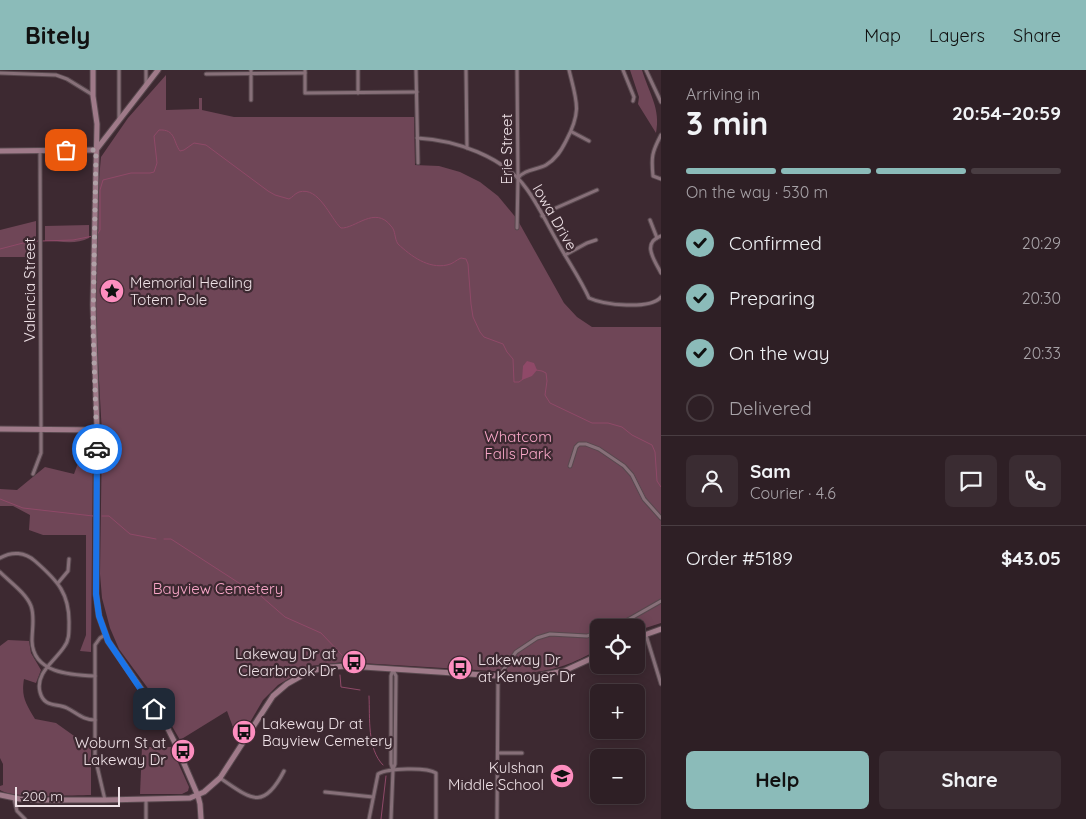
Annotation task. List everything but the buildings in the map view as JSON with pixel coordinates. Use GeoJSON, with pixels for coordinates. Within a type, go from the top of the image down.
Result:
{"type":"FeatureCollection","features":[{"type":"Feature","properties":{"kind":"street"},"geometry":{"type":"LineString","coordinates":[[93,70],[93,96],[97,124],[93,244],[93,328],[97,430],[96,594],[99,616],[105,635],[112,648],[166,725],[176,745],[198,796],[200,819]]}},
{"type":"Feature","properties":{"kind":"street"},"geometry":{"type":"LineString","coordinates":[[119,121],[120,70]]}},
{"type":"Feature","properties":{"kind":"street"},"geometry":{"type":"LineString","coordinates":[[146,70],[146,86]]}},
{"type":"Feature","properties":{"kind":"street"},"geometry":{"type":"LineString","coordinates":[[96,150],[158,70]]}},
{"type":"Feature","properties":{"kind":"street"},"geometry":{"type":"LineString","coordinates":[[358,70],[358,92]]}},
{"type":"Feature","properties":{"kind":"street"},"geometry":{"type":"LineString","coordinates":[[416,70],[418,163]]}},
{"type":"Feature","properties":{"kind":"street"},"geometry":{"type":"LineString","coordinates":[[466,70],[467,148]]}},
{"type":"Feature","properties":{"kind":"street","name":"Erie Street"},"geometry":{"type":"LineString","coordinates":[[516,228],[518,178],[517,70]]}},
{"type":"Feature","properties":{"kind":"street"},"geometry":{"type":"LineString","coordinates":[[518,178],[522,173],[540,168],[556,157],[572,132],[576,120],[577,106],[569,70]]}},
{"type":"Feature","properties":{"kind":"street"},"geometry":{"type":"LineString","coordinates":[[624,70],[634,97],[633,101]]}},
{"type":"Feature","properties":{"kind":"street"},"geometry":{"type":"LineString","coordinates":[[646,70],[661,102]]}},
{"type":"Feature","properties":{"kind":"street"},"geometry":{"type":"LineString","coordinates":[[0,74],[38,72],[61,76],[93,96]]}},
{"type":"Feature","properties":{"kind":"street"},"geometry":{"type":"LineString","coordinates":[[251,72],[251,100]]}},
{"type":"Feature","properties":{"kind":"street"},"geometry":{"type":"LineString","coordinates":[[206,74],[304,72],[304,93],[417,92]]}},
{"type":"Feature","properties":{"kind":"street"},"geometry":{"type":"LineString","coordinates":[[572,132],[589,141]]}},
{"type":"Feature","properties":{"kind":"street"},"geometry":{"type":"LineString","coordinates":[[649,181],[653,176],[652,152],[661,135]]}},
{"type":"Feature","properties":{"kind":"street","name":"Iowa Drive"},"geometry":{"type":"LineString","coordinates":[[417,138],[440,140],[467,148],[500,164],[518,178],[526,188],[589,298],[598,302],[615,304],[650,304],[661,296]]}},
{"type":"Feature","properties":{"kind":"street"},"geometry":{"type":"LineString","coordinates":[[0,150],[96,150]]}},
{"type":"Feature","properties":{"kind":"street","name":"Valencia Street"},"geometry":{"type":"LineString","coordinates":[[33,474],[40,453],[41,429],[40,150]]}},
{"type":"Feature","properties":{"kind":"street"},"geometry":{"type":"LineString","coordinates":[[653,176],[661,179]]}},
{"type":"Feature","properties":{"kind":"street"},"geometry":{"type":"LineString","coordinates":[[542,216],[549,211],[597,190]]}},
{"type":"Feature","properties":{"kind":"street"},"geometry":{"type":"LineString","coordinates":[[650,220],[659,237],[651,248],[651,254],[661,273]]}},
{"type":"Feature","properties":{"kind":"street"},"geometry":{"type":"LineString","coordinates":[[565,255],[596,240]]}},
{"type":"Feature","properties":{"kind":"street"},"geometry":{"type":"LineString","coordinates":[[0,429],[97,430]]}},
{"type":"Feature","properties":{"kind":"street"},"geometry":{"type":"LineString","coordinates":[[570,466],[579,444],[586,444],[604,451],[628,470],[644,499],[661,518]]}},
{"type":"Feature","properties":{"kind":"street"},"geometry":{"type":"LineString","coordinates":[[0,558],[15,553],[25,555],[34,560],[58,582],[68,601],[68,636],[64,648],[47,667],[39,685],[41,696],[43,700],[51,705],[68,708],[85,719],[95,720]]}},
{"type":"Feature","properties":{"kind":"street"},"geometry":{"type":"LineString","coordinates":[[58,582],[68,571],[69,559]]}},
{"type":"Feature","properties":{"kind":"street"},"geometry":{"type":"LineString","coordinates":[[0,572],[30,603],[33,613],[32,640],[34,652],[40,661],[47,667],[66,674],[95,676]]}},
{"type":"Feature","properties":{"kind":"street"},"geometry":{"type":"LineString","coordinates":[[630,619],[661,601]]}},
{"type":"Feature","properties":{"kind":"street"},"geometry":{"type":"LineString","coordinates":[[661,630],[646,634],[661,684]]}},
{"type":"Feature","properties":{"kind":"street"},"geometry":{"type":"LineString","coordinates":[[497,819],[498,677],[513,655],[537,638],[550,634],[590,635]]}},
{"type":"Feature","properties":{"kind":"street"},"geometry":{"type":"LineString","coordinates":[[105,635],[95,644],[95,762],[105,800]]}},
{"type":"Feature","properties":{"kind":"street"},"geometry":{"type":"LineString","coordinates":[[0,795],[39,800],[146,799],[198,796],[220,778],[268,702],[287,684],[310,671],[331,667],[356,666],[527,678],[555,674],[590,659]]}},
{"type":"Feature","properties":{"kind":"street"},"geometry":{"type":"LineString","coordinates":[[391,819],[393,770],[391,764],[391,676],[393,670]]}},
{"type":"Feature","properties":{"kind":"street"},"geometry":{"type":"LineString","coordinates":[[498,753],[522,753]]}},
{"type":"Feature","properties":{"kind":"street"},"geometry":{"type":"LineString","coordinates":[[369,819],[378,774],[393,770],[432,770],[436,773],[436,819]]}},
{"type":"Feature","properties":{"kind":"street"},"geometry":{"type":"LineString","coordinates":[[220,778],[246,796],[260,798],[270,793],[284,771]]}},
{"type":"Feature","properties":{"kind":"street"},"geometry":{"type":"LineString","coordinates":[[325,792],[373,797]]}},
{"type":"Feature","properties":{"kind":"street"},"geometry":{"type":"LineString","coordinates":[[14,798],[17,811],[25,819]]}},
{"type":"Feature","properties":{"kind":"street"},"geometry":{"type":"LineString","coordinates":[[146,799],[146,819]]}},
{"type":"Feature","properties":{"kind":"green space"},"geometry":{"type":"Polygon","coordinates":[[[630,70],[642,70],[656,109],[656,133],[638,104],[639,97],[630,70]]]}},
{"type":"Feature","properties":{"kind":"green space","name":"Whatcom Falls Park"},"geometry":{"type":"Polygon","coordinates":[[[166,75],[166,110],[199,109],[199,98],[202,98],[202,110],[234,117],[414,117],[415,165],[439,166],[460,172],[480,182],[498,196],[517,219],[564,303],[577,317],[592,327],[661,327],[661,623],[645,628],[645,619],[590,619],[590,654],[564,666],[538,672],[527,673],[344,662],[310,666],[278,685],[263,700],[242,736],[237,738],[227,711],[180,740],[158,702],[119,649],[110,628],[102,598],[100,574],[102,434],[96,327],[98,190],[101,157],[128,118],[166,75]]]}},
{"type":"Feature","properties":{"kind":"green space"},"geometry":{"type":"Polygon","coordinates":[[[36,221],[36,257],[0,257],[0,230],[36,221]]]}},
{"type":"Feature","properties":{"kind":"green space"},"geometry":{"type":"Polygon","coordinates":[[[89,225],[89,238],[84,240],[73,242],[45,241],[45,226],[89,225]]]}},
{"type":"Feature","properties":{"kind":"green space"},"geometry":{"type":"Polygon","coordinates":[[[85,444],[93,444],[91,652],[80,651],[86,635],[86,535],[43,535],[29,530],[30,515],[13,506],[0,506],[0,489],[17,490],[45,467],[74,474],[85,444]]]}},
{"type":"Feature","properties":{"kind":"green space"},"geometry":{"type":"Polygon","coordinates":[[[8,640],[29,641],[31,653],[41,670],[36,683],[24,679],[23,691],[25,700],[35,719],[56,723],[84,743],[91,743],[91,795],[29,796],[7,793],[0,790],[0,786],[3,785],[3,764],[0,758],[0,646],[8,640]]]}},
{"type":"Feature","properties":{"kind":"green space"},"geometry":{"type":"Polygon","coordinates":[[[142,747],[171,747],[189,787],[188,791],[182,794],[140,794],[142,747]]]}},
{"type":"Feature","properties":{"kind":"shaded area"},"geometry":{"type":"Polygon","coordinates":[[[527,361],[534,363],[537,370],[532,376],[522,380],[523,366],[527,361]]]}},
{"type":"Feature","properties":{"kind":"waterway"},"geometry":{"type":"LineString","coordinates":[[97,235],[100,230],[100,190],[103,180],[131,173],[154,172],[157,163],[154,136],[159,130],[164,130],[171,134],[180,151],[194,143],[206,145],[275,195],[289,199],[299,192],[306,191],[312,194],[318,198],[341,228],[372,218],[378,218],[385,220],[393,228],[398,244],[420,260],[440,266],[461,258],[466,259],[473,317],[480,332],[484,337],[503,344],[513,359],[514,382],[519,382],[523,379]]}},
{"type":"Feature","properties":{"kind":"waterway"},"geometry":{"type":"LineString","coordinates":[[42,241],[73,240],[93,236]]}},
{"type":"Feature","properties":{"kind":"waterway"},"geometry":{"type":"LineString","coordinates":[[0,249],[38,241]]}},
{"type":"Feature","properties":{"kind":"waterway"},"geometry":{"type":"LineString","coordinates":[[536,370],[546,373],[545,395],[550,403],[592,423],[608,423],[622,427],[632,435],[652,445],[655,452],[657,481],[661,487]]}},
{"type":"Feature","properties":{"kind":"waterway"},"geometry":{"type":"LineString","coordinates":[[0,499],[23,508],[93,516]]}},
{"type":"Feature","properties":{"kind":"waterway"},"geometry":{"type":"LineString","coordinates":[[102,516],[109,516],[130,534],[156,539]]}},
{"type":"Feature","properties":{"kind":"waterway"},"geometry":{"type":"LineString","coordinates":[[164,539],[171,539],[242,585]]}},
{"type":"Feature","properties":{"kind":"waterway"},"geometry":{"type":"LineString","coordinates":[[254,590],[285,617],[321,633],[342,655]]}},
{"type":"Feature","properties":{"kind":"waterway"},"geometry":{"type":"LineString","coordinates":[[340,675],[341,687],[360,690]]}},
{"type":"Feature","properties":{"kind":"waterway"},"geometry":{"type":"LineString","coordinates":[[369,696],[372,742],[374,751],[383,765]]}},
{"type":"Feature","properties":{"kind":"waterway"},"geometry":{"type":"LineString","coordinates":[[381,819],[386,776]]}},
{"type":"Feature","properties":{"kind":"way so far"},"geometry":{"type":"LineString","coordinates":[[66,150],[96,150],[93,328],[97,449]]}},
{"type":"Feature","properties":{"kind":"place","name":"Memorial Healing Totem Pole"},"geometry":{"type":"Point","coordinates":[112,291]}},
{"type":"Feature","properties":{"kind":"place","name":"Lakeway Dr at Clearbrook Dr"},"geometry":{"type":"Point","coordinates":[354,662]}},
{"type":"Feature","properties":{"kind":"place","name":"Lakeway Dr at Kenoyer Dr"},"geometry":{"type":"Point","coordinates":[460,668]}},
{"type":"Feature","properties":{"kind":"place","name":"Lakeway Dr at Bayview Cemetery"},"geometry":{"type":"Point","coordinates":[244,732]}},
{"type":"Feature","properties":{"kind":"place","name":"Woburn St at Lakeway Dr"},"geometry":{"type":"Point","coordinates":[183,751]}},
{"type":"Feature","properties":{"kind":"place","name":"Kulshan Middle School"},"geometry":{"type":"Point","coordinates":[562,776]}},
{"type":"Feature","properties":{"kind":"route"},"geometry":{"type":"LineString","coordinates":[[97,449],[96,594],[99,616],[105,635],[112,648],[154,709]]}},
{"type":"Feature","properties":{"kind":"park label","name":"Bayview Cemetery"},"geometry":{"type":"Point","coordinates":[218,588]}}]}
